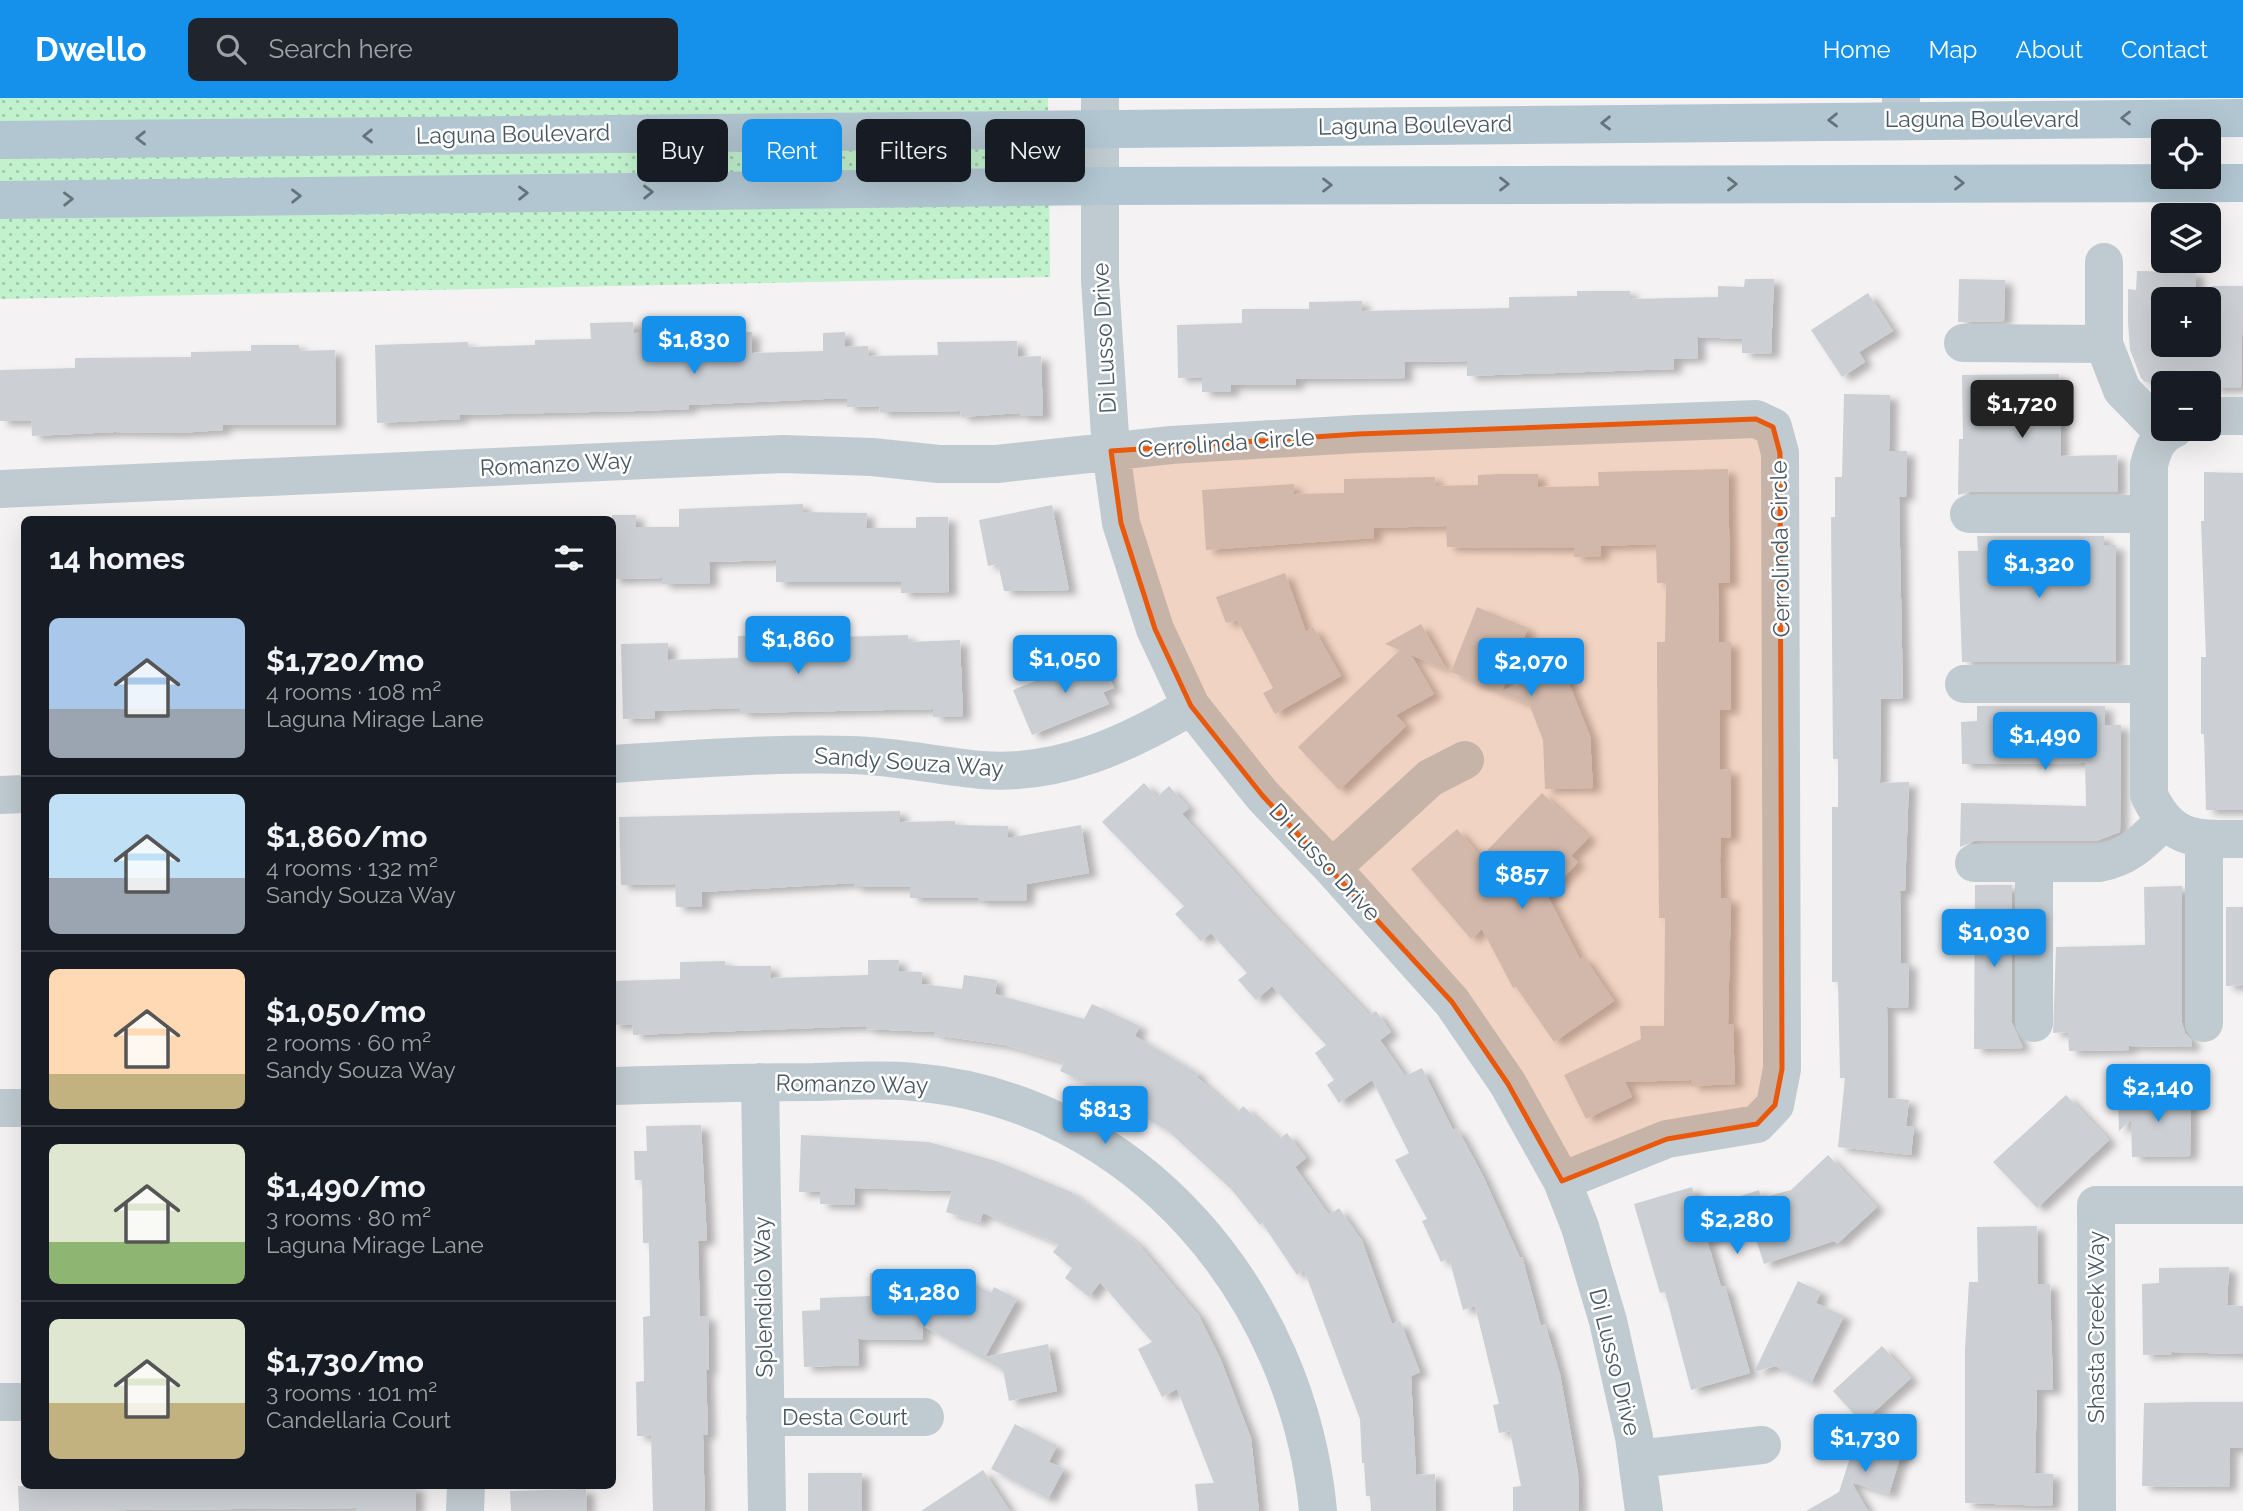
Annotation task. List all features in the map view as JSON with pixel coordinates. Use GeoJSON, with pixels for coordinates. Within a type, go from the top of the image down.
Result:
{"type":"FeatureCollection","features":[{"type":"Feature","properties":{"kind":"main road","name":"Laguna Boulevard"},"geometry":{"type":"LineString","coordinates":[[0,140],[1101,113],[1901,109],[2243,118]]}},
{"type":"Feature","properties":{"kind":"main road"},"geometry":{"type":"LineString","coordinates":[[0,200],[1100,186],[2243,183]]}},
{"type":"Feature","properties":{"kind":"street","name":"Di Lusso Drive"},"geometry":{"type":"LineString","coordinates":[[1101,113],[1102,352],[1111,452],[1121,523],[1155,629],[1191,706],[1262,794],[1332,867],[1452,1002],[1508,1084],[1562,1181],[1580,1227],[1608,1321],[1637,1459],[1644,1511]]}},
{"type":"Feature","properties":{"kind":"street"},"geometry":{"type":"LineString","coordinates":[[2104,262],[2104,344],[2122,390],[2151,415]]}},
{"type":"Feature","properties":{"kind":"street"},"geometry":{"type":"LineString","coordinates":[[1963,343],[2104,344]]}},
{"type":"Feature","properties":{"kind":"street"},"geometry":{"type":"LineString","coordinates":[[2221,416],[2243,416]]}},
{"type":"Feature","properties":{"kind":"street","name":"Cerrolinda Circle"},"geometry":{"type":"LineString","coordinates":[[1111,452],[1358,434],[1756,419],[1773,427],[1780,453],[1782,1041],[1782,1069],[1775,1105],[1757,1124],[1667,1139],[1562,1181]]}},
{"type":"Feature","properties":{"kind":"street"},"geometry":{"type":"LineString","coordinates":[[2160,441],[2154,448],[2148,465],[2149,795],[2164,822],[2178,833],[2204,839],[2243,839]]}},
{"type":"Feature","properties":{"kind":"street","name":"Romanzo Way"},"geometry":{"type":"LineString","coordinates":[[0,489],[783,454],[872,457],[951,464],[997,464],[1111,452]]}},
{"type":"Feature","properties":{"kind":"street"},"geometry":{"type":"LineString","coordinates":[[1969,514],[2147,514]]}},
{"type":"Feature","properties":{"kind":"street"},"geometry":{"type":"LineString","coordinates":[[1964,684],[2148,684]]}},
{"type":"Feature","properties":{"kind":"street","name":"Sandy Souza Way"},"geometry":{"type":"LineString","coordinates":[[616,764],[819,754],[900,758],[983,770],[1016,770],[1081,759],[1151,730],[1191,706]]}},
{"type":"Feature","properties":{"kind":"street"},"geometry":{"type":"LineString","coordinates":[[1332,867],[1430,778],[1465,760]]}},
{"type":"Feature","properties":{"kind":"street"},"geometry":{"type":"LineString","coordinates":[[0,795],[21,794]]}},
{"type":"Feature","properties":{"kind":"street"},"geometry":{"type":"LineString","coordinates":[[1974,863],[2099,863],[2117,860],[2135,850],[2164,822]]}},
{"type":"Feature","properties":{"kind":"street"},"geometry":{"type":"LineString","coordinates":[[2204,839],[2204,1023]]}},
{"type":"Feature","properties":{"kind":"street"},"geometry":{"type":"LineString","coordinates":[[2034,863],[2034,1023]]}},
{"type":"Feature","properties":{"kind":"street","name":"Splendido Way"},"geometry":{"type":"LineString","coordinates":[[760,1082],[767,1511]]}},
{"type":"Feature","properties":{"kind":"street","name":"Romanzo Way"},"geometry":{"type":"LineString","coordinates":[[616,1086],[915,1082],[994,1097],[1061,1124],[1121,1159],[1177,1204],[1221,1254],[1262,1319],[1289,1378],[1308,1438],[1318,1511]]}},
{"type":"Feature","properties":{"kind":"street"},"geometry":{"type":"LineString","coordinates":[[0,1108],[21,1108]]}},
{"type":"Feature","properties":{"kind":"street","name":"Shasta Creek Way"},"geometry":{"type":"LineString","coordinates":[[2097,1511],[2096,1205],[2243,1205]]}},
{"type":"Feature","properties":{"kind":"street"},"geometry":{"type":"LineString","coordinates":[[0,1402],[21,1402]]}},
{"type":"Feature","properties":{"kind":"street","name":"Desta Court"},"geometry":{"type":"LineString","coordinates":[[765,1418],[925,1416]]}},
{"type":"Feature","properties":{"kind":"street"},"geometry":{"type":"LineString","coordinates":[[1637,1459],[1762,1445]]}},
{"type":"Feature","properties":{"kind":"street"},"geometry":{"type":"LineString","coordinates":[[466,1489],[466,1511]]}},
{"type":"Feature","properties":{"kind":"highlighted area"},"geometry":{"type":"Polygon","coordinates":[[[1756,419],[1773,427],[1780,453],[1782,1069],[1775,1105],[1757,1124],[1667,1139],[1562,1181],[1508,1084],[1452,1002],[1262,795],[1191,706],[1155,629],[1121,523],[1111,451],[1358,434],[1756,419]]]}},
{"type":"Feature","properties":{"kind":"green space"},"geometry":{"type":"Polygon","coordinates":[[[0,98],[1048,98],[1048,119],[985,119],[985,182],[1049,182],[1050,277],[0,299],[0,98]]]}},
{"type":"Feature","properties":{"kind":"building"},"geometry":{"type":"Polygon","coordinates":[[[2137,271],[2196,273],[2196,287],[2151,287],[2151,357],[2221,357],[2221,287],[2212,286],[2243,286],[2241,388],[2221,388],[2221,371],[2151,371],[2151,382],[2145,382],[2130,350],[2128,289],[2136,290],[2137,271]]]}},
{"type":"Feature","properties":{"kind":"building"},"geometry":{"type":"Polygon","coordinates":[[[1745,279],[1774,279],[1771,354],[1742,353],[1742,339],[1697,337],[1698,358],[1674,359],[1674,369],[1467,376],[1467,361],[1404,362],[1405,378],[1296,379],[1296,385],[1231,385],[1231,392],[1202,392],[1202,377],[1178,378],[1177,325],[1242,323],[1242,309],[1309,309],[1309,302],[1362,301],[1362,311],[1509,308],[1509,297],[1577,296],[1577,291],[1630,291],[1630,299],[1718,297],[1718,286],[1744,287],[1745,279]]]}},
{"type":"Feature","properties":{"kind":"building"},"geometry":{"type":"Polygon","coordinates":[[[1959,279],[2005,280],[2004,321],[1958,322],[1959,279]]]}},
{"type":"Feature","properties":{"kind":"building"},"geometry":{"type":"Polygon","coordinates":[[[1868,293],[1893,331],[1859,352],[1865,362],[1842,377],[1811,330],[1868,293]]]}},
{"type":"Feature","properties":{"kind":"building"},"geometry":{"type":"Polygon","coordinates":[[[633,322],[634,333],[752,332],[752,353],[823,351],[823,333],[845,332],[845,347],[868,346],[869,356],[938,355],[937,342],[1017,341],[1018,357],[1041,356],[1043,416],[1020,416],[1020,413],[961,417],[960,411],[880,412],[879,406],[847,407],[847,399],[824,399],[689,405],[689,409],[460,415],[460,419],[377,423],[375,345],[468,342],[468,347],[535,345],[535,340],[591,339],[590,323],[633,322]]]}},
{"type":"Feature","properties":{"kind":"building"},"geometry":{"type":"Polygon","coordinates":[[[251,345],[299,345],[299,351],[335,350],[336,425],[223,425],[223,430],[179,433],[115,432],[32,436],[31,421],[0,421],[0,370],[75,368],[75,358],[191,357],[191,352],[251,351],[251,345]]]}},
{"type":"Feature","properties":{"kind":"building"},"geometry":{"type":"Polygon","coordinates":[[[2059,374],[2061,456],[2117,455],[2118,492],[1969,492],[1958,495],[1959,439],[1963,439],[1962,375],[2059,374]]]}},
{"type":"Feature","properties":{"kind":"building"},"geometry":{"type":"Polygon","coordinates":[[[1844,394],[1890,395],[1889,451],[1907,451],[1906,497],[1899,496],[1903,698],[1881,699],[1880,783],[1909,782],[1905,891],[1900,891],[1901,963],[1909,963],[1908,1008],[1887,1007],[1888,1098],[1909,1100],[1906,1126],[1914,1126],[1911,1155],[1838,1147],[1845,1078],[1840,1078],[1838,982],[1832,982],[1832,807],[1838,807],[1838,759],[1833,759],[1831,517],[1835,517],[1835,477],[1842,477],[1844,394]]]}},
{"type":"Feature","properties":{"kind":"building"},"geometry":{"type":"Polygon","coordinates":[[[1728,469],[1730,583],[1718,583],[1719,642],[1731,642],[1731,710],[1720,710],[1720,770],[1731,769],[1731,838],[1721,837],[1720,860],[1721,898],[1731,898],[1728,1024],[1733,1024],[1735,1084],[1691,1086],[1691,1080],[1625,1082],[1632,1097],[1586,1119],[1564,1075],[1641,1039],[1640,1026],[1664,1026],[1665,918],[1659,918],[1657,642],[1665,642],[1666,583],[1657,583],[1656,544],[1601,546],[1601,556],[1574,557],[1574,548],[1447,547],[1446,526],[1374,528],[1374,538],[1206,550],[1202,490],[1294,484],[1294,494],[1344,493],[1344,479],[1435,477],[1436,486],[1478,485],[1478,475],[1499,474],[1538,474],[1538,487],[1599,486],[1598,472],[1728,469]]]}},
{"type":"Feature","properties":{"kind":"building"},"geometry":{"type":"Polygon","coordinates":[[[2204,472],[2243,473],[2243,810],[2206,810],[2204,734],[2201,734],[2201,657],[2206,657],[2201,521],[2204,521],[2204,472]]]}},
{"type":"Feature","properties":{"kind":"building"},"geometry":{"type":"Polygon","coordinates":[[[803,504],[803,512],[867,513],[866,528],[916,528],[916,517],[948,517],[949,592],[901,593],[901,582],[776,582],[776,560],[709,562],[710,583],[662,584],[662,578],[616,579],[616,516],[612,515],[636,515],[636,527],[679,527],[679,509],[803,504]]]}},
{"type":"Feature","properties":{"kind":"building"},"geometry":{"type":"Polygon","coordinates":[[[1052,505],[1069,590],[1004,591],[998,564],[988,566],[979,520],[1052,505]]]}},
{"type":"Feature","properties":{"kind":"building"},"geometry":{"type":"Polygon","coordinates":[[[1977,536],[2104,536],[2104,545],[2116,545],[2116,662],[1962,662],[1958,551],[1978,551],[1977,536]]]}},
{"type":"Feature","properties":{"kind":"building"},"geometry":{"type":"Polygon","coordinates":[[[1285,573],[1306,632],[1313,627],[1341,676],[1275,714],[1263,693],[1273,688],[1237,620],[1226,623],[1216,597],[1285,573]]]}},
{"type":"Feature","properties":{"kind":"building"},"geometry":{"type":"Polygon","coordinates":[[[1477,607],[1528,628],[1502,691],[1562,666],[1590,736],[1593,788],[1545,789],[1543,740],[1529,704],[1451,672],[1477,607]]]}},
{"type":"Feature","properties":{"kind":"building"},"geometry":{"type":"Polygon","coordinates":[[[1421,624],[1447,670],[1411,655],[1434,694],[1396,715],[1406,726],[1339,790],[1298,747],[1400,650],[1385,644],[1421,624]]]}},
{"type":"Feature","properties":{"kind":"building"},"geometry":{"type":"Polygon","coordinates":[[[838,633],[838,637],[908,635],[908,642],[960,640],[963,716],[933,717],[933,709],[740,713],[740,708],[654,711],[655,718],[623,719],[621,644],[668,643],[668,660],[738,658],[738,636],[838,633]]]}},
{"type":"Feature","properties":{"kind":"building"},"geometry":{"type":"Polygon","coordinates":[[[1100,655],[1114,688],[1103,692],[1109,704],[1032,735],[1013,690],[1100,655]]]}},
{"type":"Feature","properties":{"kind":"building"},"geometry":{"type":"Polygon","coordinates":[[[1977,706],[2105,706],[2105,725],[2121,725],[2120,832],[2096,841],[1974,841],[1960,847],[1961,803],[2086,806],[2085,763],[1962,764],[1961,722],[1977,721],[1977,706]]]}},
{"type":"Feature","properties":{"kind":"building"},"geometry":{"type":"Polygon","coordinates":[[[1144,783],[1157,797],[1169,786],[1189,808],[1182,814],[1271,913],[1369,1015],[1376,1011],[1391,1032],[1380,1040],[1405,1076],[1422,1068],[1453,1130],[1457,1128],[1483,1176],[1520,1258],[1522,1257],[1541,1326],[1545,1324],[1560,1374],[1578,1473],[1579,1511],[1513,1511],[1513,1487],[1521,1486],[1510,1431],[1499,1433],[1493,1405],[1499,1404],[1475,1306],[1463,1310],[1449,1258],[1441,1262],[1422,1221],[1427,1219],[1395,1160],[1409,1153],[1372,1080],[1339,1103],[1327,1085],[1334,1080],[1315,1053],[1326,1045],[1272,986],[1256,1000],[1238,980],[1247,973],[1211,933],[1201,941],[1175,914],[1184,906],[1102,822],[1144,783]]]}},
{"type":"Feature","properties":{"kind":"building"},"geometry":{"type":"Polygon","coordinates":[[[1542,793],[1589,837],[1571,856],[1578,862],[1547,895],[1580,959],[1584,957],[1614,1001],[1554,1042],[1516,987],[1513,988],[1482,929],[1471,939],[1411,869],[1457,829],[1481,857],[1542,793]]]}},
{"type":"Feature","properties":{"kind":"building"},"geometry":{"type":"Polygon","coordinates":[[[900,811],[900,822],[955,821],[955,825],[1008,826],[1008,838],[1081,825],[1089,873],[1027,884],[1026,901],[910,898],[910,887],[854,887],[854,883],[702,892],[702,907],[676,907],[675,884],[621,885],[619,817],[900,811]]]}},
{"type":"Feature","properties":{"kind":"building"},"geometry":{"type":"Polygon","coordinates":[[[1975,885],[2012,885],[2012,1023],[2023,1048],[1974,1049],[1975,885]]]}},
{"type":"Feature","properties":{"kind":"building"},"geometry":{"type":"Polygon","coordinates":[[[2182,886],[2182,1023],[2185,1033],[2192,1041],[2192,1047],[2129,1046],[2129,1050],[2069,1051],[2068,1032],[2053,1033],[2056,947],[2145,945],[2144,887],[2182,886]]]}},
{"type":"Feature","properties":{"kind":"building"},"geometry":{"type":"Polygon","coordinates":[[[2226,907],[2243,907],[2243,985],[2226,986],[2226,907]]]}},
{"type":"Feature","properties":{"kind":"building"},"geometry":{"type":"Polygon","coordinates":[[[868,960],[899,960],[898,971],[922,972],[922,984],[962,989],[964,975],[997,980],[995,994],[1084,1019],[1092,1004],[1140,1026],[1135,1036],[1199,1074],[1197,1077],[1237,1113],[1243,1106],[1279,1139],[1287,1133],[1306,1158],[1295,1167],[1329,1215],[1339,1208],[1362,1241],[1392,1324],[1400,1321],[1420,1372],[1411,1376],[1416,1475],[1435,1474],[1436,1511],[1371,1511],[1370,1496],[1366,1496],[1362,1463],[1360,1419],[1304,1270],[1297,1275],[1262,1223],[1260,1225],[1232,1190],[1168,1131],[1121,1103],[1122,1100],[1060,1071],[1064,1062],[1005,1045],[934,1035],[934,1032],[866,1029],[866,1026],[633,1035],[632,1024],[616,1025],[616,981],[680,979],[680,962],[725,961],[725,966],[771,966],[771,978],[868,975],[868,960]]]}},
{"type":"Feature","properties":{"kind":"building"},"geometry":{"type":"Polygon","coordinates":[[[2191,1094],[2190,1156],[2132,1157],[2131,1120],[2119,1131],[2118,1096],[2191,1094]]]}},
{"type":"Feature","properties":{"kind":"building"},"geometry":{"type":"Polygon","coordinates":[[[2066,1095],[2109,1140],[2037,1208],[1993,1162],[2066,1095]]]}},
{"type":"Feature","properties":{"kind":"building"},"geometry":{"type":"Polygon","coordinates":[[[701,1125],[707,1241],[698,1241],[700,1316],[708,1316],[709,1370],[706,1370],[708,1435],[703,1435],[705,1511],[653,1511],[651,1436],[637,1436],[636,1382],[644,1381],[643,1317],[650,1316],[649,1243],[643,1243],[642,1180],[635,1180],[634,1151],[647,1151],[646,1126],[701,1125]]]}},
{"type":"Feature","properties":{"kind":"building"},"geometry":{"type":"Polygon","coordinates":[[[801,1135],[929,1142],[996,1161],[1071,1192],[1137,1243],[1199,1316],[1220,1358],[1251,1438],[1259,1511],[1198,1511],[1195,1484],[1214,1483],[1177,1389],[1162,1397],[1138,1349],[1152,1342],[1100,1282],[1089,1297],[1065,1278],[1072,1268],[1053,1252],[1059,1244],[983,1213],[980,1222],[946,1212],[952,1191],[855,1188],[855,1205],[820,1204],[820,1192],[799,1192],[801,1135]]]}},
{"type":"Feature","properties":{"kind":"building"},"geometry":{"type":"Polygon","coordinates":[[[1828,1155],[1877,1207],[1837,1244],[1834,1241],[1764,1264],[1752,1227],[1707,1240],[1721,1287],[1725,1286],[1750,1373],[1691,1390],[1665,1292],[1660,1293],[1634,1204],[1692,1187],[1698,1210],[1759,1190],[1761,1198],[1791,1190],[1828,1155]]]}},
{"type":"Feature","properties":{"kind":"building"},"geometry":{"type":"Polygon","coordinates":[[[2037,1226],[2038,1284],[2050,1284],[2053,1390],[2037,1390],[2035,1473],[2053,1474],[2052,1506],[1965,1503],[1965,1349],[1969,1282],[1978,1282],[1977,1227],[2037,1226]]]}},
{"type":"Feature","properties":{"kind":"building"},"geometry":{"type":"Polygon","coordinates":[[[2229,1267],[2227,1305],[2243,1306],[2243,1354],[2172,1352],[2143,1355],[2142,1284],[2159,1283],[2159,1268],[2229,1267]]]}},
{"type":"Feature","properties":{"kind":"building"},"geometry":{"type":"Polygon","coordinates":[[[870,1273],[905,1273],[905,1294],[956,1295],[965,1279],[991,1293],[994,1287],[1017,1299],[985,1357],[1048,1344],[1057,1391],[1009,1401],[1003,1370],[923,1326],[922,1340],[858,1339],[859,1365],[804,1367],[802,1311],[820,1310],[820,1298],[870,1296],[870,1273]]]}},
{"type":"Feature","properties":{"kind":"building"},"geometry":{"type":"Polygon","coordinates":[[[1798,1281],[1821,1292],[1816,1303],[1844,1316],[1811,1383],[1775,1366],[1754,1372],[1798,1281]]]}},
{"type":"Feature","properties":{"kind":"building"},"geometry":{"type":"Polygon","coordinates":[[[1882,1346],[1911,1378],[1862,1423],[1833,1391],[1882,1346]]]}},
{"type":"Feature","properties":{"kind":"building"},"geometry":{"type":"Polygon","coordinates":[[[2243,1402],[2243,1448],[2230,1448],[2229,1487],[2142,1486],[2144,1403],[2243,1402]]]}},
{"type":"Feature","properties":{"kind":"building"},"geometry":{"type":"Polygon","coordinates":[[[1015,1424],[1057,1446],[1049,1462],[1064,1469],[1048,1499],[991,1469],[1015,1424]]]}},
{"type":"Feature","properties":{"kind":"building"},"geometry":{"type":"Polygon","coordinates":[[[1858,1433],[1903,1448],[1889,1494],[1851,1482],[1868,1511],[1806,1511],[1839,1492],[1858,1433]]]}},
{"type":"Feature","properties":{"kind":"building"},"geometry":{"type":"Polygon","coordinates":[[[983,1470],[1010,1511],[921,1511],[983,1470]]]}},
{"type":"Feature","properties":{"kind":"building"},"geometry":{"type":"Polygon","coordinates":[[[808,1473],[862,1473],[862,1511],[808,1511],[808,1473]]]}},
{"type":"Feature","properties":{"kind":"building"},"geometry":{"type":"Polygon","coordinates":[[[18,1486],[21,1486],[21,1489],[416,1489],[416,1511],[356,1511],[356,1508],[19,1511],[18,1486]]]}},
{"type":"Feature","properties":{"kind":"building"},"geometry":{"type":"Polygon","coordinates":[[[586,1489],[587,1511],[511,1511],[510,1491],[586,1489]]]}}]}
